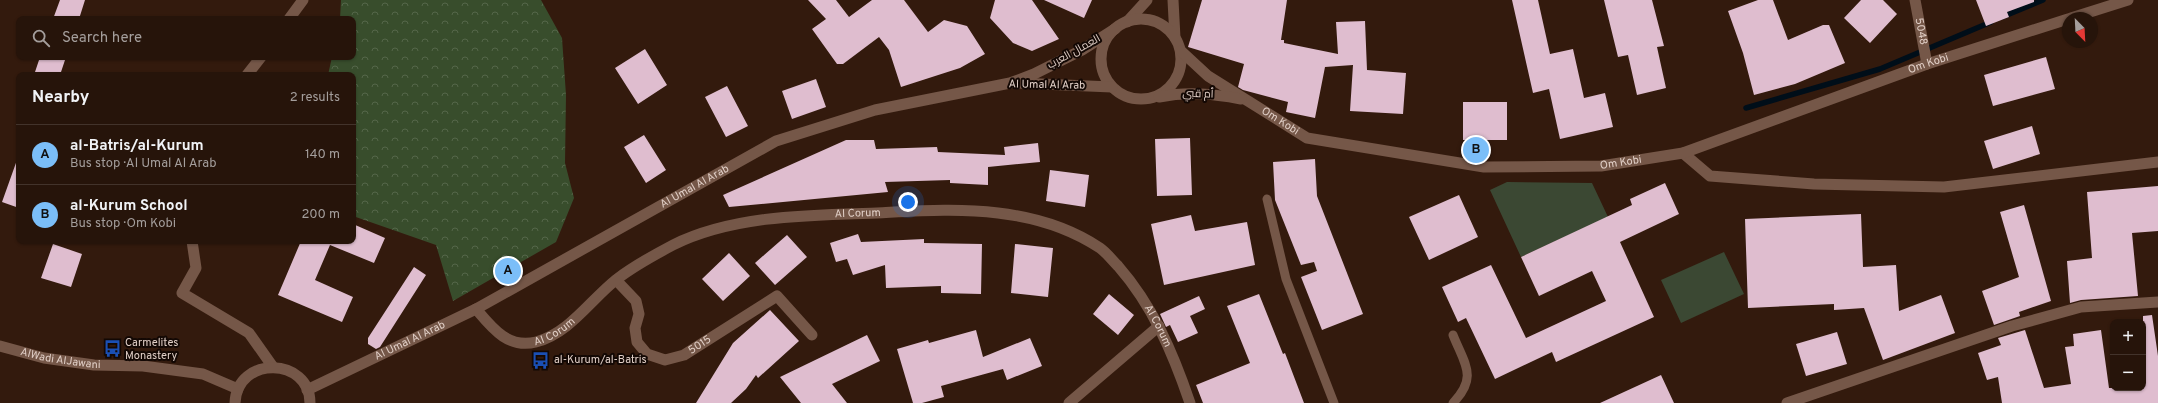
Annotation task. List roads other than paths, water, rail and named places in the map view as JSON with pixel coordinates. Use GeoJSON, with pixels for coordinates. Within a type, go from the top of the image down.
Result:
{"type":"FeatureCollection","features":[{"type":"Feature","properties":{"kind":"street"},"geometry":{"type":"LineString","coordinates":[[291,16],[303,0]]}},
{"type":"Feature","properties":{"kind":"street"},"geometry":{"type":"LineString","coordinates":[[1127,22],[1147,0]]}},
{"type":"Feature","properties":{"kind":"street"},"geometry":{"type":"LineString","coordinates":[[1173,0],[1176,38],[1181,51],[1181,67],[1175,82],[1164,93],[1149,99],[1135,99],[1123,95],[1112,87],[1105,78],[1101,58],[1105,42],[1115,29],[1127,22],[1138,19],[1149,20],[1168,30],[1176,38]]}},
{"type":"Feature","properties":{"kind":"street","name":"5048"},"geometry":{"type":"LineString","coordinates":[[1915,0],[1927,64]]}},
{"type":"Feature","properties":{"kind":"street"},"geometry":{"type":"LineString","coordinates":[[2090,12],[2128,0]]}},
{"type":"Feature","properties":{"kind":"street","name":"Om Kobi"},"geometry":{"type":"LineString","coordinates":[[1181,51],[1208,76],[1307,138],[1484,167],[1601,166],[1683,153],[1927,64],[2062,21]]}},
{"type":"Feature","properties":{"kind":"street","name":"العمال العرب"},"geometry":{"type":"LineString","coordinates":[[1010,83],[1034,74],[1075,53],[1115,29]]}},
{"type":"Feature","properties":{"kind":"street"},"geometry":{"type":"LineString","coordinates":[[249,72],[259,60]]}},
{"type":"Feature","properties":{"kind":"street","name":"Al Umal Al Arab"},"geometry":{"type":"LineString","coordinates":[[307,390],[476,309],[776,141],[875,110],[1010,83],[1112,87]]}},
{"type":"Feature","properties":{"kind":"street","name":"أم قبي"},"geometry":{"type":"LineString","coordinates":[[1149,99],[1180,93],[1208,93],[1248,100]]}},
{"type":"Feature","properties":{"kind":"street"},"geometry":{"type":"LineString","coordinates":[[1683,153],[1710,176],[1814,184],[1944,187],[2158,162]]}},
{"type":"Feature","properties":{"kind":"street","name":"Al Corum"},"geometry":{"type":"LineString","coordinates":[[476,309],[496,333],[516,343],[536,342],[558,331],[587,310],[616,280],[674,245],[718,228],[754,222],[832,215],[941,210],[998,213],[1055,225],[1101,248],[1136,287],[1166,338],[1190,403]]}},
{"type":"Feature","properties":{"kind":"street"},"geometry":{"type":"LineString","coordinates":[[192,244],[196,268],[182,292],[249,332],[273,367]]}},
{"type":"Feature","properties":{"kind":"street","name":"5015"},"geometry":{"type":"LineString","coordinates":[[616,280],[636,301],[639,314],[635,328],[637,342],[647,354],[665,360],[684,354],[777,296],[812,335]]}},
{"type":"Feature","properties":{"kind":"street"},"geometry":{"type":"LineString","coordinates":[[1787,403],[2012,326],[2081,307],[2158,302]]}},
{"type":"Feature","properties":{"kind":"street"},"geometry":{"type":"LineString","coordinates":[[1070,403],[1159,326]]}},
{"type":"Feature","properties":{"kind":"street","name":"AlWadi AlJawani"},"geometry":{"type":"LineString","coordinates":[[0,346],[44,358],[94,365],[143,366],[203,374],[238,389]]}},
{"type":"Feature","properties":{"kind":"street"},"geometry":{"type":"LineString","coordinates":[[235,403],[238,389],[244,380],[252,373],[262,368],[273,367],[294,373],[302,381],[307,390],[310,403]]}},
{"type":"Feature","properties":{"kind":"lane"},"geometry":{"type":"LineString","coordinates":[[1268,199],[1286,279],[1334,403]]}},
{"type":"Feature","properties":{"kind":"lane"},"geometry":{"type":"LineString","coordinates":[[1453,403],[1465,391],[1468,374],[1454,335]]}},
{"type":"Feature","properties":{"kind":"waterway"},"geometry":{"type":"LineString","coordinates":[[2002,17],[2043,0]]}},
{"type":"Feature","properties":{"kind":"waterway"},"geometry":{"type":"LineString","coordinates":[[1746,108],[1880,69],[1991,22]]}},
{"type":"Feature","properties":{"kind":"place","name":"al-Kurum School"},"geometry":{"type":"Point","coordinates":[1476,150]}},
{"type":"Feature","properties":{"kind":"place","name":"al-Batris/al-Kurum"},"geometry":{"type":"Point","coordinates":[508,271]}},
{"type":"Feature","properties":{"kind":"place","name":"Carmelites Monastery"},"geometry":{"type":"Point","coordinates":[112,349]}},
{"type":"Feature","properties":{"kind":"place","name":"al-Kurum/al-Batris"},"geometry":{"type":"Point","coordinates":[541,360]}}]}
